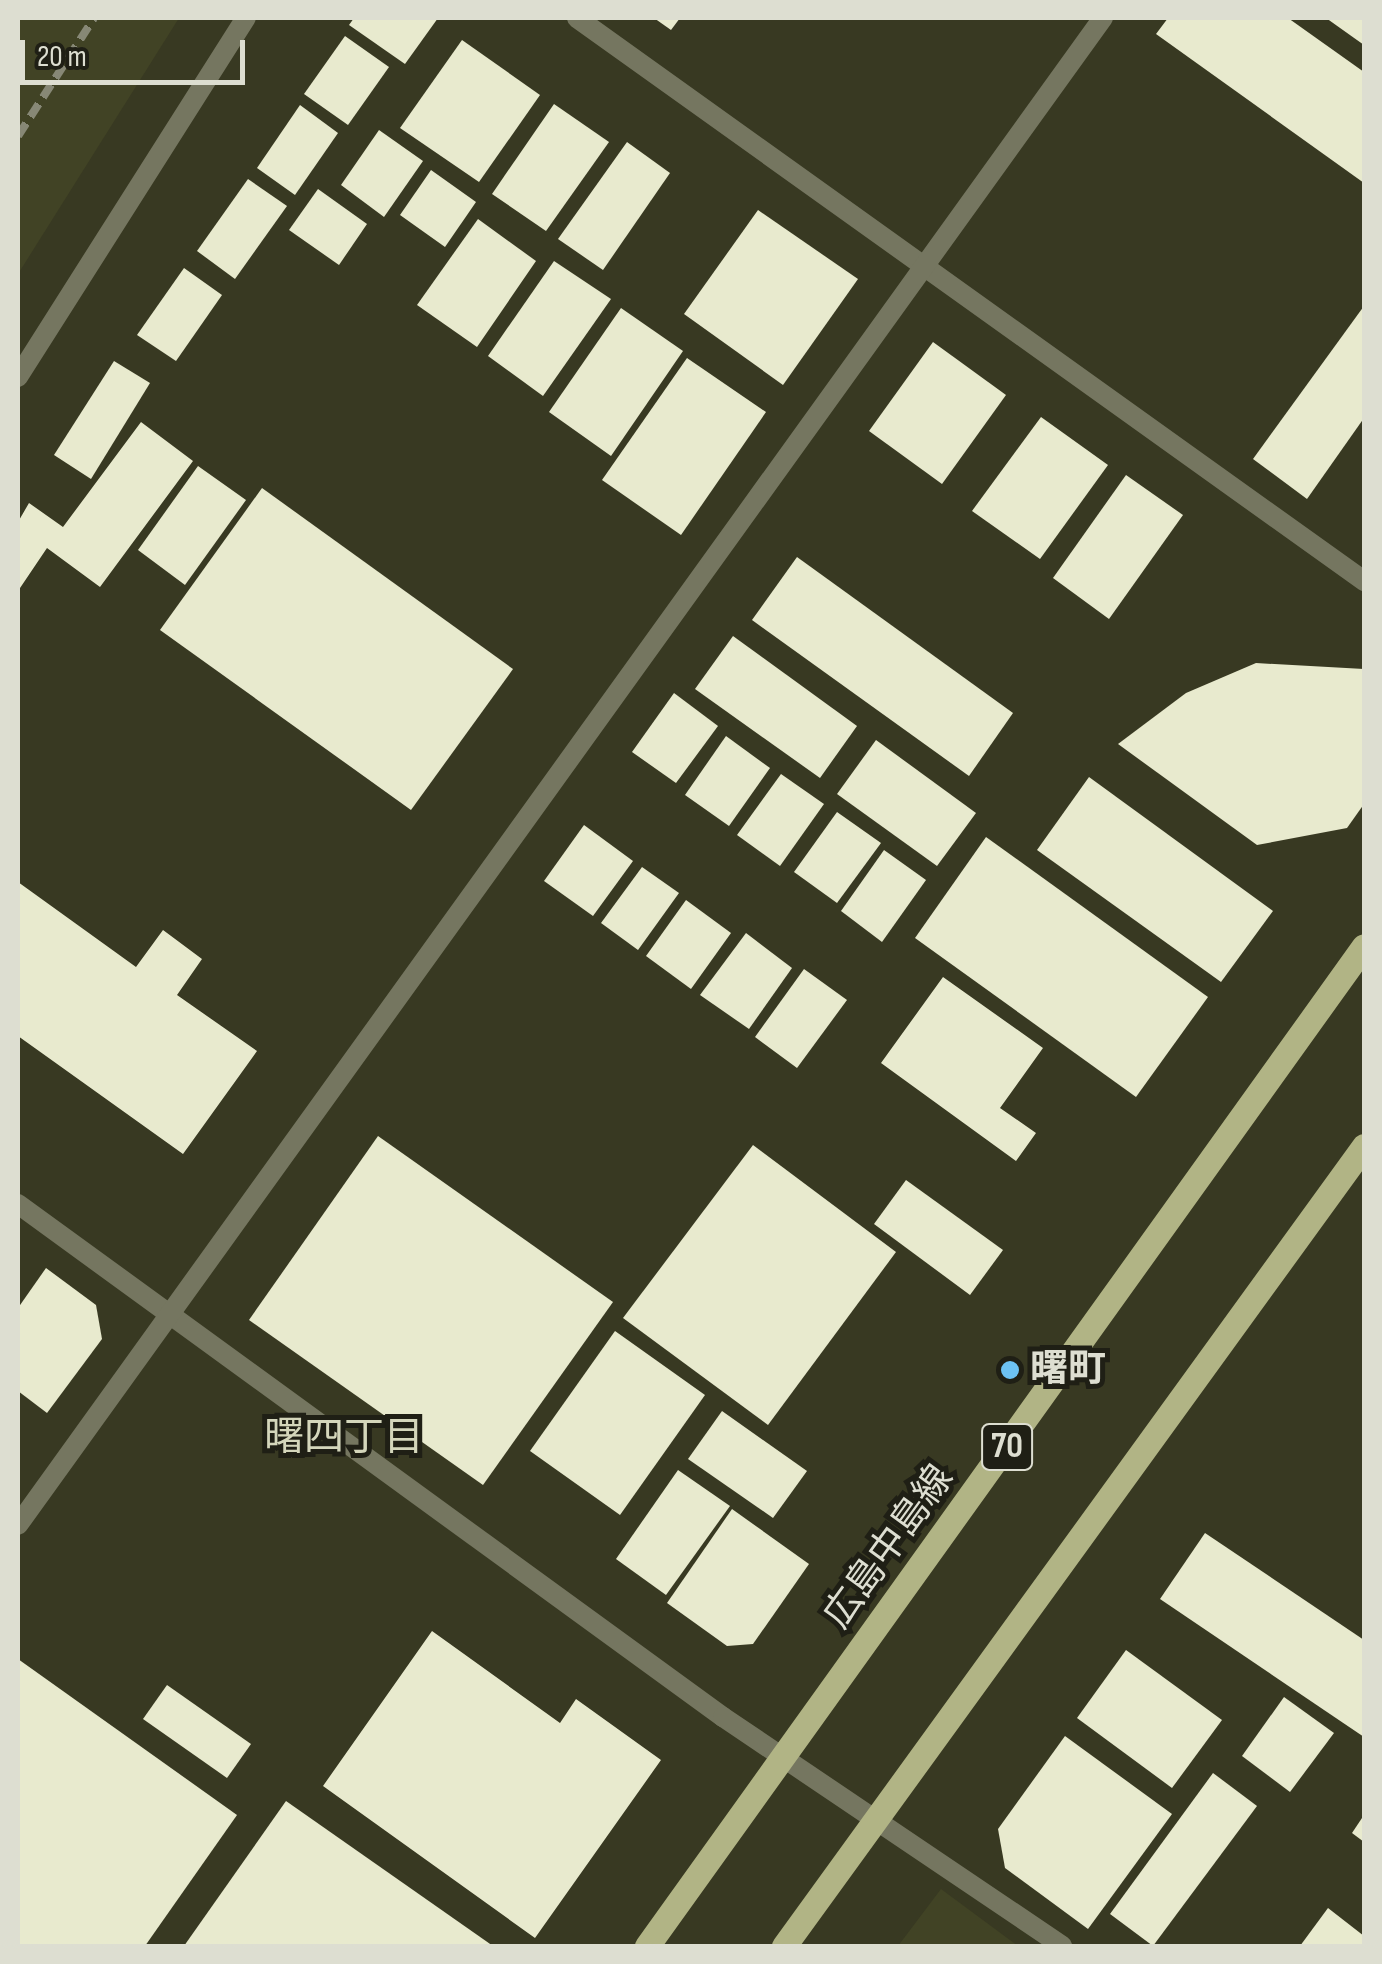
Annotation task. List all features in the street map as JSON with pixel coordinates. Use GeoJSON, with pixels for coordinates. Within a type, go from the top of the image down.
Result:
{"type":"FeatureCollection","features":[{"type":"Feature","properties":{"kind":"main road","name":"広島中島線"},"geometry":{"type":"LineString","coordinates":[[648,1946],[1364,946]]}},
{"type":"Feature","properties":{"kind":"main road"},"geometry":{"type":"LineString","coordinates":[[784,1946],[1364,1146]]}},
{"type":"Feature","properties":{"kind":"street"},"geometry":{"type":"LineString","coordinates":[[18,377],[246,18]]}},
{"type":"Feature","properties":{"kind":"street"},"geometry":{"type":"LineString","coordinates":[[577,18],[1364,581]]}},
{"type":"Feature","properties":{"kind":"street"},"geometry":{"type":"LineString","coordinates":[[18,1526],[1103,18]]}},
{"type":"Feature","properties":{"kind":"street"},"geometry":{"type":"LineString","coordinates":[[18,1204],[782,1759],[1062,1946]]}},
{"type":"Feature","properties":{"kind":"shaded area"},"geometry":{"type":"Polygon","coordinates":[[[18,18],[179,18],[18,274],[18,18]]]}},
{"type":"Feature","properties":{"kind":"shaded area"},"geometry":{"type":"Polygon","coordinates":[[[941,1889],[1018,1946],[898,1946],[941,1889]]]}},
{"type":"Feature","properties":{"kind":"building"},"geometry":{"type":"Polygon","coordinates":[[[354,18],[438,18],[405,64],[349,25],[354,18]]]}},
{"type":"Feature","properties":{"kind":"building"},"geometry":{"type":"Polygon","coordinates":[[[654,18],[680,18],[671,30],[654,18]]]}},
{"type":"Feature","properties":{"kind":"building"},"geometry":{"type":"Polygon","coordinates":[[[1168,18],[1288,18],[1364,72],[1364,183],[1156,34],[1168,18]]]}},
{"type":"Feature","properties":{"kind":"building"},"geometry":{"type":"Polygon","coordinates":[[[1326,18],[1364,18],[1364,45],[1326,18]]]}},
{"type":"Feature","properties":{"kind":"building"},"geometry":{"type":"Polygon","coordinates":[[[345,36],[389,67],[348,125],[304,94],[345,36]]]}},
{"type":"Feature","properties":{"kind":"building"},"geometry":{"type":"Polygon","coordinates":[[[462,40],[540,95],[479,182],[400,128],[462,40]]]}},
{"type":"Feature","properties":{"kind":"building"},"geometry":{"type":"Polygon","coordinates":[[[554,104],[609,142],[546,231],[492,194],[554,104]]]}},
{"type":"Feature","properties":{"kind":"building"},"geometry":{"type":"Polygon","coordinates":[[[300,105],[338,133],[295,195],[257,168],[300,105]]]}},
{"type":"Feature","properties":{"kind":"building"},"geometry":{"type":"Polygon","coordinates":[[[379,130],[423,161],[384,217],[341,185],[379,130]]]}},
{"type":"Feature","properties":{"kind":"building"},"geometry":{"type":"Polygon","coordinates":[[[627,142],[670,173],[603,270],[558,239],[627,142]]]}},
{"type":"Feature","properties":{"kind":"building"},"geometry":{"type":"Polygon","coordinates":[[[431,170],[476,202],[445,247],[400,215],[431,170]]]}},
{"type":"Feature","properties":{"kind":"building"},"geometry":{"type":"Polygon","coordinates":[[[248,179],[287,206],[235,279],[197,251],[248,179]]]}},
{"type":"Feature","properties":{"kind":"building"},"geometry":{"type":"Polygon","coordinates":[[[318,189],[367,224],[339,265],[289,230],[318,189]]]}},
{"type":"Feature","properties":{"kind":"building"},"geometry":{"type":"Polygon","coordinates":[[[758,210],[858,279],[783,385],[684,314],[758,210]]]}},
{"type":"Feature","properties":{"kind":"building"},"geometry":{"type":"Polygon","coordinates":[[[478,219],[536,261],[477,347],[417,305],[478,219]]]}},
{"type":"Feature","properties":{"kind":"building"},"geometry":{"type":"Polygon","coordinates":[[[554,261],[611,299],[543,396],[488,356],[554,261]]]}},
{"type":"Feature","properties":{"kind":"building"},"geometry":{"type":"Polygon","coordinates":[[[184,268],[222,295],[176,361],[137,335],[184,268]]]}},
{"type":"Feature","properties":{"kind":"building"},"geometry":{"type":"Polygon","coordinates":[[[1364,306],[1364,418],[1307,499],[1253,459],[1364,306]]]}},
{"type":"Feature","properties":{"kind":"building"},"geometry":{"type":"Polygon","coordinates":[[[621,308],[683,351],[611,456],[549,412],[621,308]]]}},
{"type":"Feature","properties":{"kind":"building"},"geometry":{"type":"Polygon","coordinates":[[[933,342],[1006,395],[942,484],[869,431],[933,342]]]}},
{"type":"Feature","properties":{"kind":"building"},"geometry":{"type":"Polygon","coordinates":[[[687,358],[766,412],[681,535],[602,480],[687,358]]]}},
{"type":"Feature","properties":{"kind":"building"},"geometry":{"type":"Polygon","coordinates":[[[114,361],[150,383],[91,479],[54,455],[114,361]]]}},
{"type":"Feature","properties":{"kind":"building"},"geometry":{"type":"Polygon","coordinates":[[[1041,417],[1108,465],[1040,559],[972,511],[1041,417]]]}},
{"type":"Feature","properties":{"kind":"building"},"geometry":{"type":"Polygon","coordinates":[[[141,422],[193,461],[100,587],[47,548],[18,591],[18,522],[29,503],[63,527],[141,422]]]}},
{"type":"Feature","properties":{"kind":"building"},"geometry":{"type":"Polygon","coordinates":[[[198,466],[246,500],[185,585],[138,550],[198,466]]]}},
{"type":"Feature","properties":{"kind":"building"},"geometry":{"type":"Polygon","coordinates":[[[1126,475],[1183,515],[1109,619],[1053,578],[1126,475]]]}},
{"type":"Feature","properties":{"kind":"building"},"geometry":{"type":"Polygon","coordinates":[[[262,488],[513,669],[411,810],[160,630],[262,488]]]}},
{"type":"Feature","properties":{"kind":"building"},"geometry":{"type":"Polygon","coordinates":[[[797,557],[1013,713],[969,776],[752,620],[797,557]]]}},
{"type":"Feature","properties":{"kind":"building"},"geometry":{"type":"Polygon","coordinates":[[[733,636],[857,726],[820,778],[695,689],[733,636]]]}},
{"type":"Feature","properties":{"kind":"building"},"geometry":{"type":"Polygon","coordinates":[[[1256,663],[1364,669],[1364,804],[1347,828],[1257,845],[1118,744],[1186,693],[1256,663]]]}},
{"type":"Feature","properties":{"kind":"building"},"geometry":{"type":"Polygon","coordinates":[[[674,693],[718,726],[676,783],[632,752],[674,693]]]}},
{"type":"Feature","properties":{"kind":"building"},"geometry":{"type":"Polygon","coordinates":[[[726,736],[770,768],[729,826],[685,795],[726,736]]]}},
{"type":"Feature","properties":{"kind":"building"},"geometry":{"type":"Polygon","coordinates":[[[876,740],[976,813],[937,866],[837,794],[876,740]]]}},
{"type":"Feature","properties":{"kind":"building"},"geometry":{"type":"Polygon","coordinates":[[[781,774],[824,804],[780,866],[737,835],[781,774]]]}},
{"type":"Feature","properties":{"kind":"building"},"geometry":{"type":"Polygon","coordinates":[[[1089,777],[1273,911],[1221,982],[1037,850],[1089,777]]]}},
{"type":"Feature","properties":{"kind":"building"},"geometry":{"type":"Polygon","coordinates":[[[837,812],[881,843],[837,903],[794,872],[837,812]]]}},
{"type":"Feature","properties":{"kind":"building"},"geometry":{"type":"Polygon","coordinates":[[[584,825],[633,861],[593,916],[544,881],[584,825]]]}},
{"type":"Feature","properties":{"kind":"building"},"geometry":{"type":"Polygon","coordinates":[[[986,837],[1208,997],[1136,1097],[915,938],[986,837]]]}},
{"type":"Feature","properties":{"kind":"building"},"geometry":{"type":"Polygon","coordinates":[[[884,850],[926,880],[882,942],[841,911],[884,850]]]}},
{"type":"Feature","properties":{"kind":"building"},"geometry":{"type":"Polygon","coordinates":[[[642,867],[679,893],[638,950],[601,923],[642,867]]]}},
{"type":"Feature","properties":{"kind":"building"},"geometry":{"type":"Polygon","coordinates":[[[18,882],[136,967],[163,930],[202,959],[177,995],[257,1051],[183,1154],[18,1036],[18,882]]]}},
{"type":"Feature","properties":{"kind":"building"},"geometry":{"type":"Polygon","coordinates":[[[686,900],[731,933],[691,989],[646,956],[686,900]]]}},
{"type":"Feature","properties":{"kind":"building"},"geometry":{"type":"Polygon","coordinates":[[[746,933],[792,968],[749,1029],[700,995],[746,933]]]}},
{"type":"Feature","properties":{"kind":"building"},"geometry":{"type":"Polygon","coordinates":[[[804,969],[847,1000],[797,1068],[755,1037],[804,969]]]}},
{"type":"Feature","properties":{"kind":"building"},"geometry":{"type":"Polygon","coordinates":[[[943,977],[1043,1048],[1000,1108],[1036,1133],[1016,1161],[881,1063],[943,977]]]}},
{"type":"Feature","properties":{"kind":"building"},"geometry":{"type":"Polygon","coordinates":[[[378,1136],[613,1302],[483,1485],[249,1320],[378,1136]]]}},
{"type":"Feature","properties":{"kind":"building"},"geometry":{"type":"Polygon","coordinates":[[[753,1145],[896,1252],[768,1425],[623,1318],[753,1145]]]}},
{"type":"Feature","properties":{"kind":"building"},"geometry":{"type":"Polygon","coordinates":[[[906,1180],[1003,1250],[970,1295],[874,1224],[906,1180]]]}},
{"type":"Feature","properties":{"kind":"building"},"geometry":{"type":"Polygon","coordinates":[[[46,1268],[96,1305],[102,1339],[47,1413],[18,1391],[18,1308],[46,1268]]]}},
{"type":"Feature","properties":{"kind":"building"},"geometry":{"type":"Polygon","coordinates":[[[615,1331],[705,1395],[620,1515],[530,1451],[615,1331]]]}},
{"type":"Feature","properties":{"kind":"building"},"geometry":{"type":"Polygon","coordinates":[[[722,1411],[807,1471],[773,1518],[688,1459],[722,1411]]]}},
{"type":"Feature","properties":{"kind":"building"},"geometry":{"type":"Polygon","coordinates":[[[678,1470],[730,1506],[666,1595],[616,1559],[678,1470]]]}},
{"type":"Feature","properties":{"kind":"building"},"geometry":{"type":"Polygon","coordinates":[[[732,1509],[809,1564],[753,1644],[727,1646],[667,1603],[732,1509]]]}},
{"type":"Feature","properties":{"kind":"building"},"geometry":{"type":"Polygon","coordinates":[[[1205,1533],[1364,1640],[1364,1737],[1160,1599],[1205,1533]]]}},
{"type":"Feature","properties":{"kind":"building"},"geometry":{"type":"Polygon","coordinates":[[[432,1631],[560,1723],[576,1699],[661,1760],[535,1938],[323,1786],[432,1631]]]}},
{"type":"Feature","properties":{"kind":"building"},"geometry":{"type":"Polygon","coordinates":[[[1126,1650],[1222,1720],[1172,1788],[1077,1718],[1126,1650]]]}},
{"type":"Feature","properties":{"kind":"building"},"geometry":{"type":"Polygon","coordinates":[[[18,1659],[237,1815],[145,1946],[18,1946],[18,1659]]]}},
{"type":"Feature","properties":{"kind":"building"},"geometry":{"type":"Polygon","coordinates":[[[167,1685],[251,1744],[227,1778],[143,1719],[167,1685]]]}},
{"type":"Feature","properties":{"kind":"building"},"geometry":{"type":"Polygon","coordinates":[[[1284,1697],[1334,1733],[1290,1792],[1242,1756],[1284,1697]]]}},
{"type":"Feature","properties":{"kind":"building"},"geometry":{"type":"Polygon","coordinates":[[[1065,1736],[1172,1814],[1088,1929],[1005,1868],[998,1829],[1065,1736]]]}},
{"type":"Feature","properties":{"kind":"building"},"geometry":{"type":"Polygon","coordinates":[[[1213,1773],[1257,1806],[1153,1946],[1110,1914],[1213,1773]]]}},
{"type":"Feature","properties":{"kind":"building"},"geometry":{"type":"Polygon","coordinates":[[[286,1801],[493,1946],[184,1946],[286,1801]]]}},
{"type":"Feature","properties":{"kind":"building"},"geometry":{"type":"Polygon","coordinates":[[[1364,1815],[1364,1842],[1352,1833],[1364,1815]]]}},
{"type":"Feature","properties":{"kind":"building"},"geometry":{"type":"Polygon","coordinates":[[[1328,1908],[1364,1936],[1364,1946],[1300,1946],[1328,1908]]]}},
{"type":"Feature","properties":{"kind":"railway"},"geometry":{"type":"LineString","coordinates":[[18,136],[94,18]]}},
{"type":"Feature","properties":{"kind":"place","name":"曙町"},"geometry":{"type":"Point","coordinates":[1010,1370]}},
{"type":"Feature","properties":{"kind":"district","name":"曙四丁目"},"geometry":{"type":"Point","coordinates":[344,1438]}}]}
